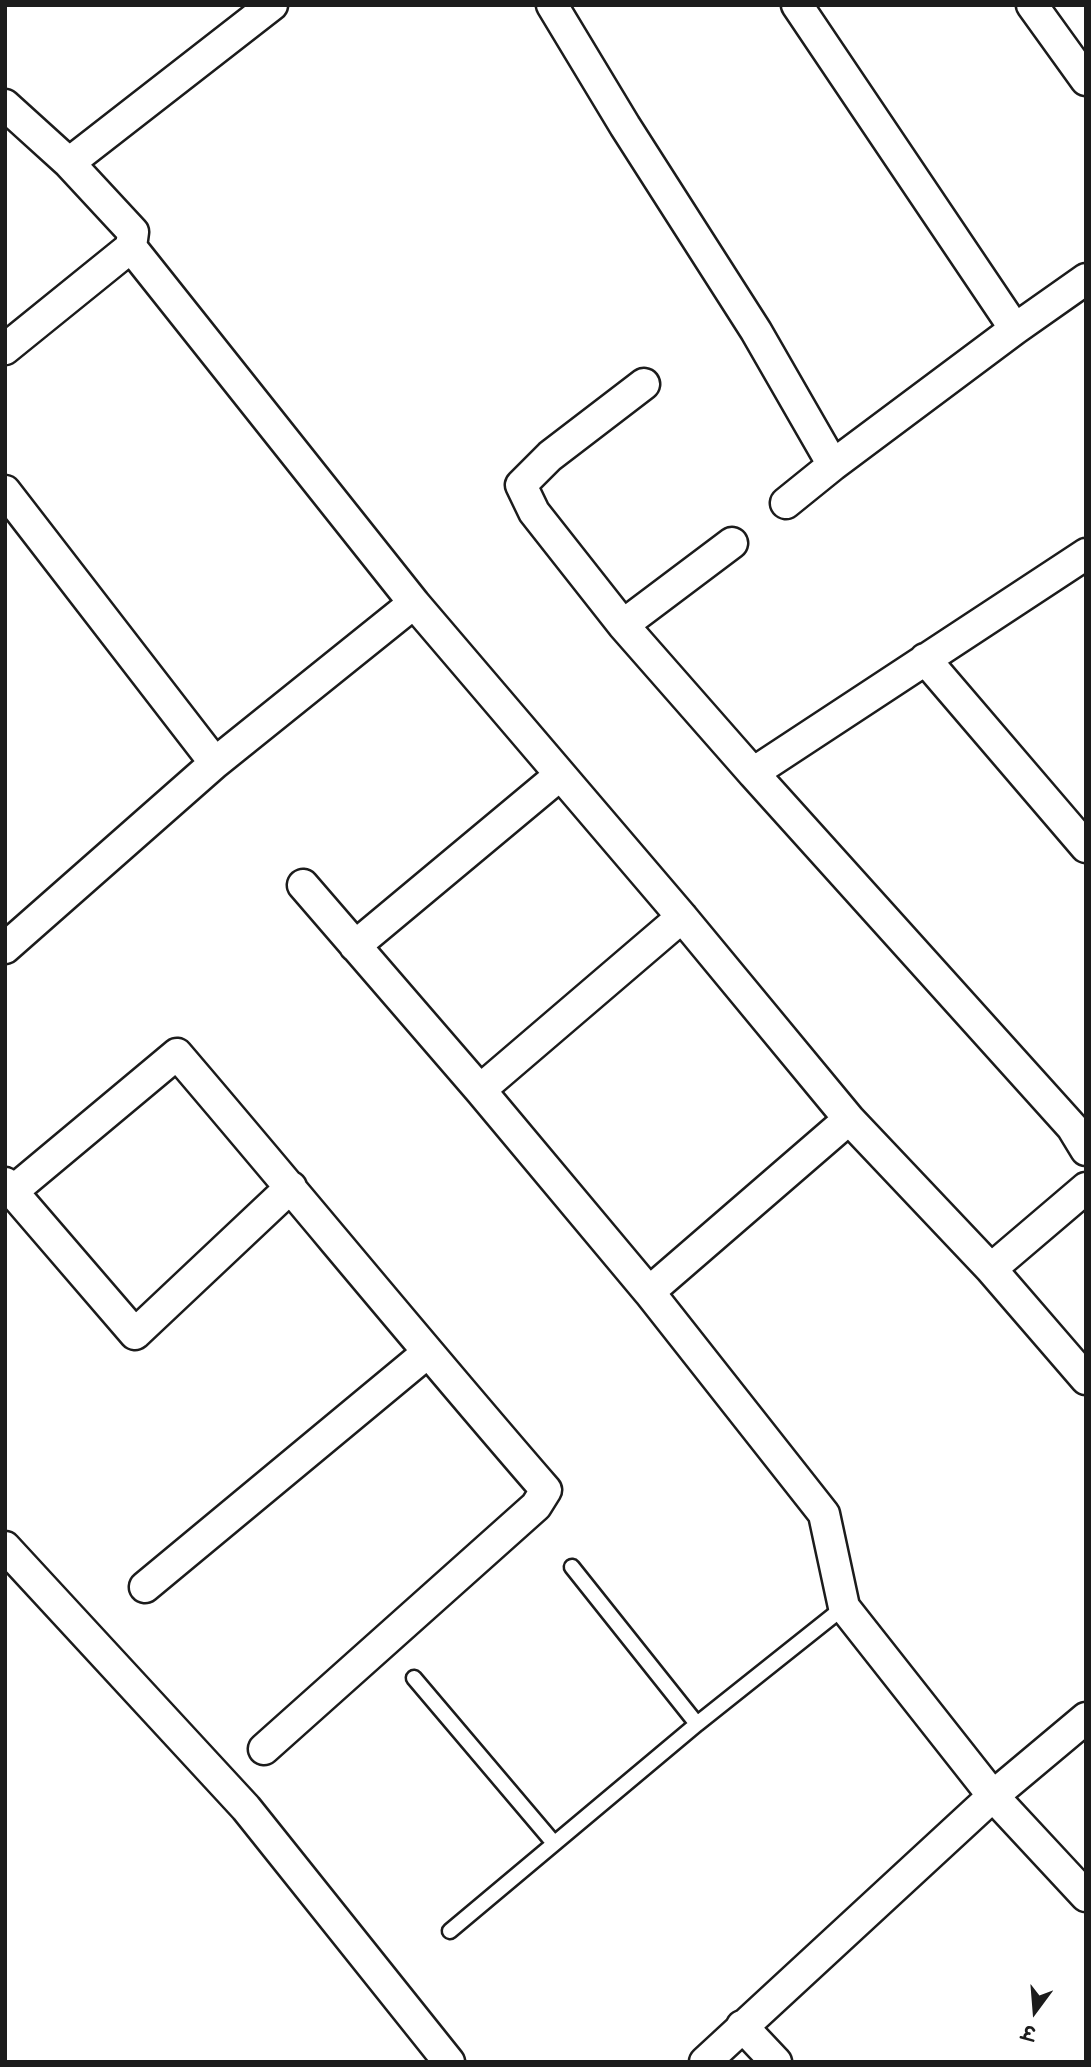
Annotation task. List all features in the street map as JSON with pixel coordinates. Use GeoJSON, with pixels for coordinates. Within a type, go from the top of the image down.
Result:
{"type":"FeatureCollection","features":[{"type":"Feature","properties":{"kind":"street"},"geometry":{"type":"LineString","coordinates":[[69,163],[272,5]]}},
{"type":"Feature","properties":{"kind":"street"},"geometry":{"type":"LineString","coordinates":[[552,5],[625,126],[756,331],[833,465]]}},
{"type":"Feature","properties":{"kind":"street"},"geometry":{"type":"LineString","coordinates":[[797,5],[1015,329]]}},
{"type":"Feature","properties":{"kind":"street"},"geometry":{"type":"LineString","coordinates":[[1032,5],[1084,76]]}},
{"type":"Feature","properties":{"kind":"street"},"geometry":{"type":"LineString","coordinates":[[5,105],[69,163],[133,232],[131,247],[5,349]]}},
{"type":"Feature","properties":{"kind":"street"},"geometry":{"type":"LineString","coordinates":[[131,247],[414,603],[682,917],[849,1119],[991,1269],[1086,1379]]}},
{"type":"Feature","properties":{"kind":"street"},"geometry":{"type":"LineString","coordinates":[[786,503],[1015,329],[1086,279]]}},
{"type":"Feature","properties":{"kind":"street"},"geometry":{"type":"LineString","coordinates":[[644,384],[550,456],[521,485],[534,512],[623,625],[753,773],[1081,1131]]}},
{"type":"Feature","properties":{"kind":"street"},"geometry":{"type":"LineString","coordinates":[[5,491],[215,763]]}},
{"type":"Feature","properties":{"kind":"street"},"geometry":{"type":"LineString","coordinates":[[623,625],[732,543]]}},
{"type":"Feature","properties":{"kind":"street"},"geometry":{"type":"LineString","coordinates":[[753,773],[1086,554]]}},
{"type":"Feature","properties":{"kind":"street"},"geometry":{"type":"LineString","coordinates":[[5,948],[215,763],[414,603]]}},
{"type":"Feature","properties":{"kind":"street"},"geometry":{"type":"LineString","coordinates":[[925,659],[1086,847]]}},
{"type":"Feature","properties":{"kind":"street"},"geometry":{"type":"LineString","coordinates":[[355,946],[559,775]]}},
{"type":"Feature","properties":{"kind":"street"},"geometry":{"type":"LineString","coordinates":[[303,885],[649,1292],[824,1514],[844,1607],[993,1796],[1086,1896]]}},
{"type":"Feature","properties":{"kind":"street"},"geometry":{"type":"LineString","coordinates":[[480,1090],[682,917]]}},
{"type":"Feature","properties":{"kind":"street"},"geometry":{"type":"LineString","coordinates":[[264,1749],[536,1506],[546,1490],[427,1353],[291,1187],[177,1054],[9,1187],[135,1334],[291,1187]]}},
{"type":"Feature","properties":{"kind":"street"},"geometry":{"type":"LineString","coordinates":[[649,1292],[849,1119]]}},
{"type":"Feature","properties":{"kind":"street"},"geometry":{"type":"LineString","coordinates":[[991,1269],[1086,1188]]}},
{"type":"Feature","properties":{"kind":"street"},"geometry":{"type":"LineString","coordinates":[[145,1587],[427,1353]]}},
{"type":"Feature","properties":{"kind":"street"},"geometry":{"type":"LineString","coordinates":[[5,1547],[246,1808],[449,2062]]}},
{"type":"Feature","properties":{"kind":"street"},"geometry":{"type":"LineString","coordinates":[[705,2062],[993,1796],[1086,1718]]}},
{"type":"Feature","properties":{"kind":"street"},"geometry":{"type":"LineString","coordinates":[[742,2026],[776,2062]]}},
{"type":"Feature","properties":{"kind":"lane"},"geometry":{"type":"LineString","coordinates":[[572,1567],[697,1724]]}},
{"type":"Feature","properties":{"kind":"lane"},"geometry":{"type":"LineString","coordinates":[[450,1931],[553,1842],[844,1607]]}},
{"type":"Feature","properties":{"kind":"lane"},"geometry":{"type":"LineString","coordinates":[[414,1678],[553,1842]]}}]}
